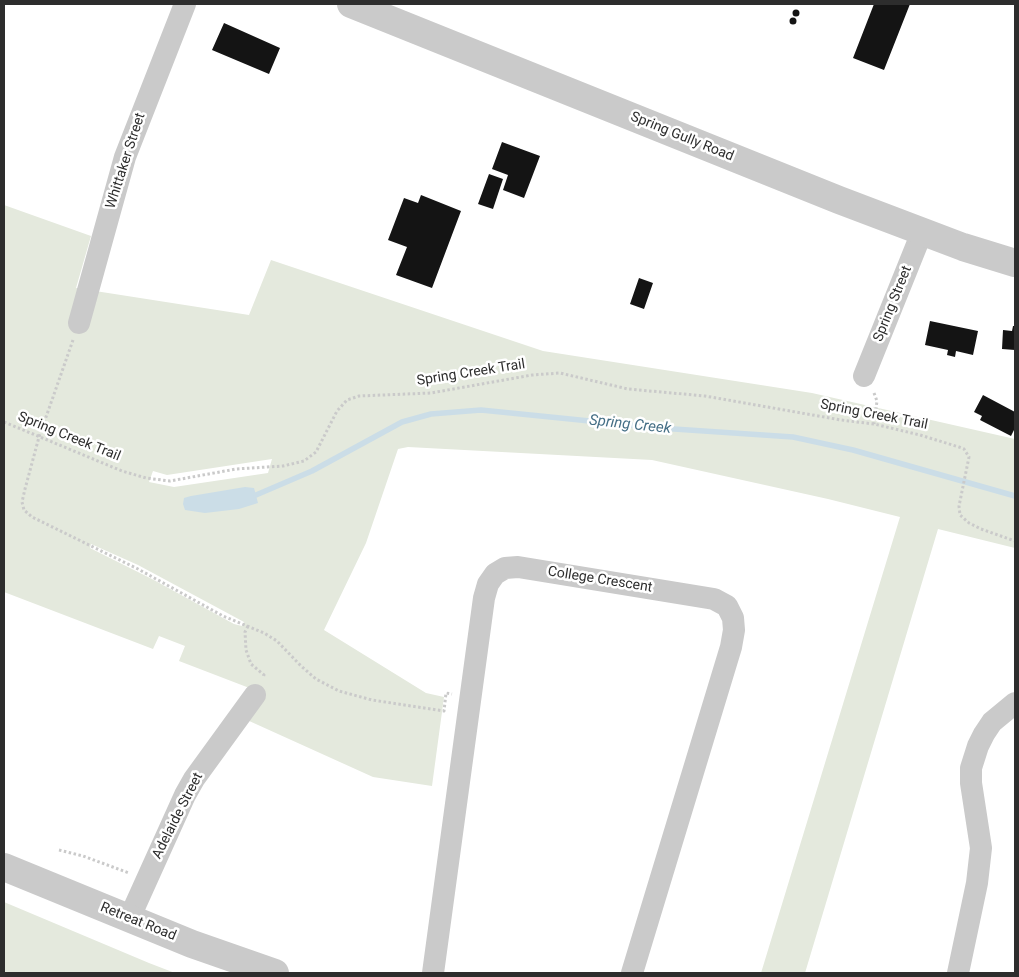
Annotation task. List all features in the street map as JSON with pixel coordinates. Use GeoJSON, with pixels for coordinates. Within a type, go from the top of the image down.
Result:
{"type":"FeatureCollection","features":[{"type":"Feature","properties":{"kind":"street","name":"Whittaker Street"},"geometry":{"type":"LineString","coordinates":[[79,323],[125,157],[185,4]]}},
{"type":"Feature","properties":{"kind":"street","name":"Spring Gully Road"},"geometry":{"type":"LineString","coordinates":[[351,4],[829,197],[963,247],[1015,263]]}},
{"type":"Feature","properties":{"kind":"street","name":"Spring Street"},"geometry":{"type":"LineString","coordinates":[[864,376],[922,232]]}},
{"type":"Feature","properties":{"kind":"street","name":"College Crescent"},"geometry":{"type":"LineString","coordinates":[[433,973],[485,590],[491,578],[505,568],[525,568],[709,598],[723,603],[732,613],[734,630],[731,647],[632,973]]}},
{"type":"Feature","properties":{"kind":"street","name":"Adelaide Street"},"geometry":{"type":"LineString","coordinates":[[129,919],[185,795],[255,694]]}},
{"type":"Feature","properties":{"kind":"street"},"geometry":{"type":"LineString","coordinates":[[958,973],[980,865],[980,835],[973,800],[971,768],[978,746],[992,722],[1015,703]]}},
{"type":"Feature","properties":{"kind":"street","name":"Retreat Road"},"geometry":{"type":"LineString","coordinates":[[4,867],[223,956],[275,973]]}},
{"type":"Feature","properties":{"kind":"path"},"geometry":{"type":"LineString","coordinates":[[79,323],[39,437],[22,502],[24,510],[32,517],[138,569],[223,616],[277,641],[316,679],[339,691],[372,700],[444,711],[446,693],[470,698]]}},
{"type":"Feature","properties":{"kind":"path","name":"Spring Creek Trail"},"geometry":{"type":"LineString","coordinates":[[4,422],[122,471],[146,478],[170,481],[236,469],[283,466],[304,461],[316,452],[337,411],[348,400],[359,396],[431,393],[532,375],[560,373],[628,389],[705,396],[874,424],[959,447],[968,453],[968,463],[959,512],[964,519],[982,529],[1015,541]]}},
{"type":"Feature","properties":{"kind":"path"},"geometry":{"type":"LineString","coordinates":[[864,376],[877,399],[874,424]]}},
{"type":"Feature","properties":{"kind":"path"},"geometry":{"type":"LineString","coordinates":[[248,626],[245,642],[248,658],[251,664],[264,675],[255,694]]}},
{"type":"Feature","properties":{"kind":"path"},"geometry":{"type":"LineString","coordinates":[[59,850],[83,856],[132,874]]}},
{"type":"Feature","properties":{"kind":"shaded area"},"geometry":{"type":"Polygon","coordinates":[[[4,205],[91,236],[76,288],[249,315],[271,260],[543,351],[812,393],[1015,439],[1015,548],[938,529],[805,973],[761,973],[900,517],[652,460],[408,447],[398,449],[366,543],[324,630],[426,693],[444,697],[432,786],[373,777],[247,720],[265,694],[179,661],[185,646],[159,636],[153,649],[4,592],[4,205]],[[272,459],[167,475],[153,471],[149,482],[174,487],[268,473],[272,459]],[[91,544],[90,548],[152,579],[234,624],[242,626],[244,622],[138,565],[91,544]]]}},
{"type":"Feature","properties":{"kind":"shaded area"},"geometry":{"type":"Polygon","coordinates":[[[4,902],[149,963],[175,973],[4,973],[4,902]]]}},
{"type":"Feature","properties":{"kind":"water"},"geometry":{"type":"Polygon","coordinates":[[[245,487],[254,488],[258,503],[239,509],[205,513],[185,510],[183,504],[184,498],[191,496],[245,487]]]}},
{"type":"Feature","properties":{"kind":"building"},"geometry":{"type":"Polygon","coordinates":[[[874,4],[910,4],[884,70],[853,58],[874,4]]]}},
{"type":"Feature","properties":{"kind":"building"},"geometry":{"type":"Polygon","coordinates":[[[796,9],[800,13],[796,17],[792,13],[796,9]]]}},
{"type":"Feature","properties":{"kind":"building"},"geometry":{"type":"Polygon","coordinates":[[[793,17],[797,21],[793,25],[789,21],[793,17]]]}},
{"type":"Feature","properties":{"kind":"building"},"geometry":{"type":"Polygon","coordinates":[[[224,23],[280,48],[269,74],[212,50],[224,23]]]}},
{"type":"Feature","properties":{"kind":"building"},"geometry":{"type":"Polygon","coordinates":[[[502,142],[540,156],[524,198],[503,190],[508,175],[492,169],[502,142]]]}},
{"type":"Feature","properties":{"kind":"building"},"geometry":{"type":"Polygon","coordinates":[[[489,174],[503,179],[493,209],[478,204],[489,174]]]}},
{"type":"Feature","properties":{"kind":"building"},"geometry":{"type":"Polygon","coordinates":[[[421,195],[461,211],[432,288],[396,275],[407,247],[388,240],[404,198],[418,203],[421,195]]]}},
{"type":"Feature","properties":{"kind":"building"},"geometry":{"type":"Polygon","coordinates":[[[639,278],[653,283],[644,309],[630,304],[639,278]]]}},
{"type":"Feature","properties":{"kind":"building"},"geometry":{"type":"Polygon","coordinates":[[[930,321],[978,331],[973,355],[956,351],[955,357],[947,355],[948,350],[925,345],[930,321]]]}},
{"type":"Feature","properties":{"kind":"building"},"geometry":{"type":"Polygon","coordinates":[[[1013,326],[1015,326],[1015,350],[1002,349],[1003,330],[1012,331],[1013,326]]]}},
{"type":"Feature","properties":{"kind":"building"},"geometry":{"type":"Polygon","coordinates":[[[983,395],[1015,412],[1015,428],[1011,436],[980,420],[982,416],[974,412],[983,395]]]}},
{"type":"Feature","properties":{"kind":"waterway","name":"Spring Creek"},"geometry":{"type":"LineString","coordinates":[[256,495],[312,471],[402,422],[431,414],[481,410],[659,428],[793,437],[853,450],[1015,496]]}}]}
